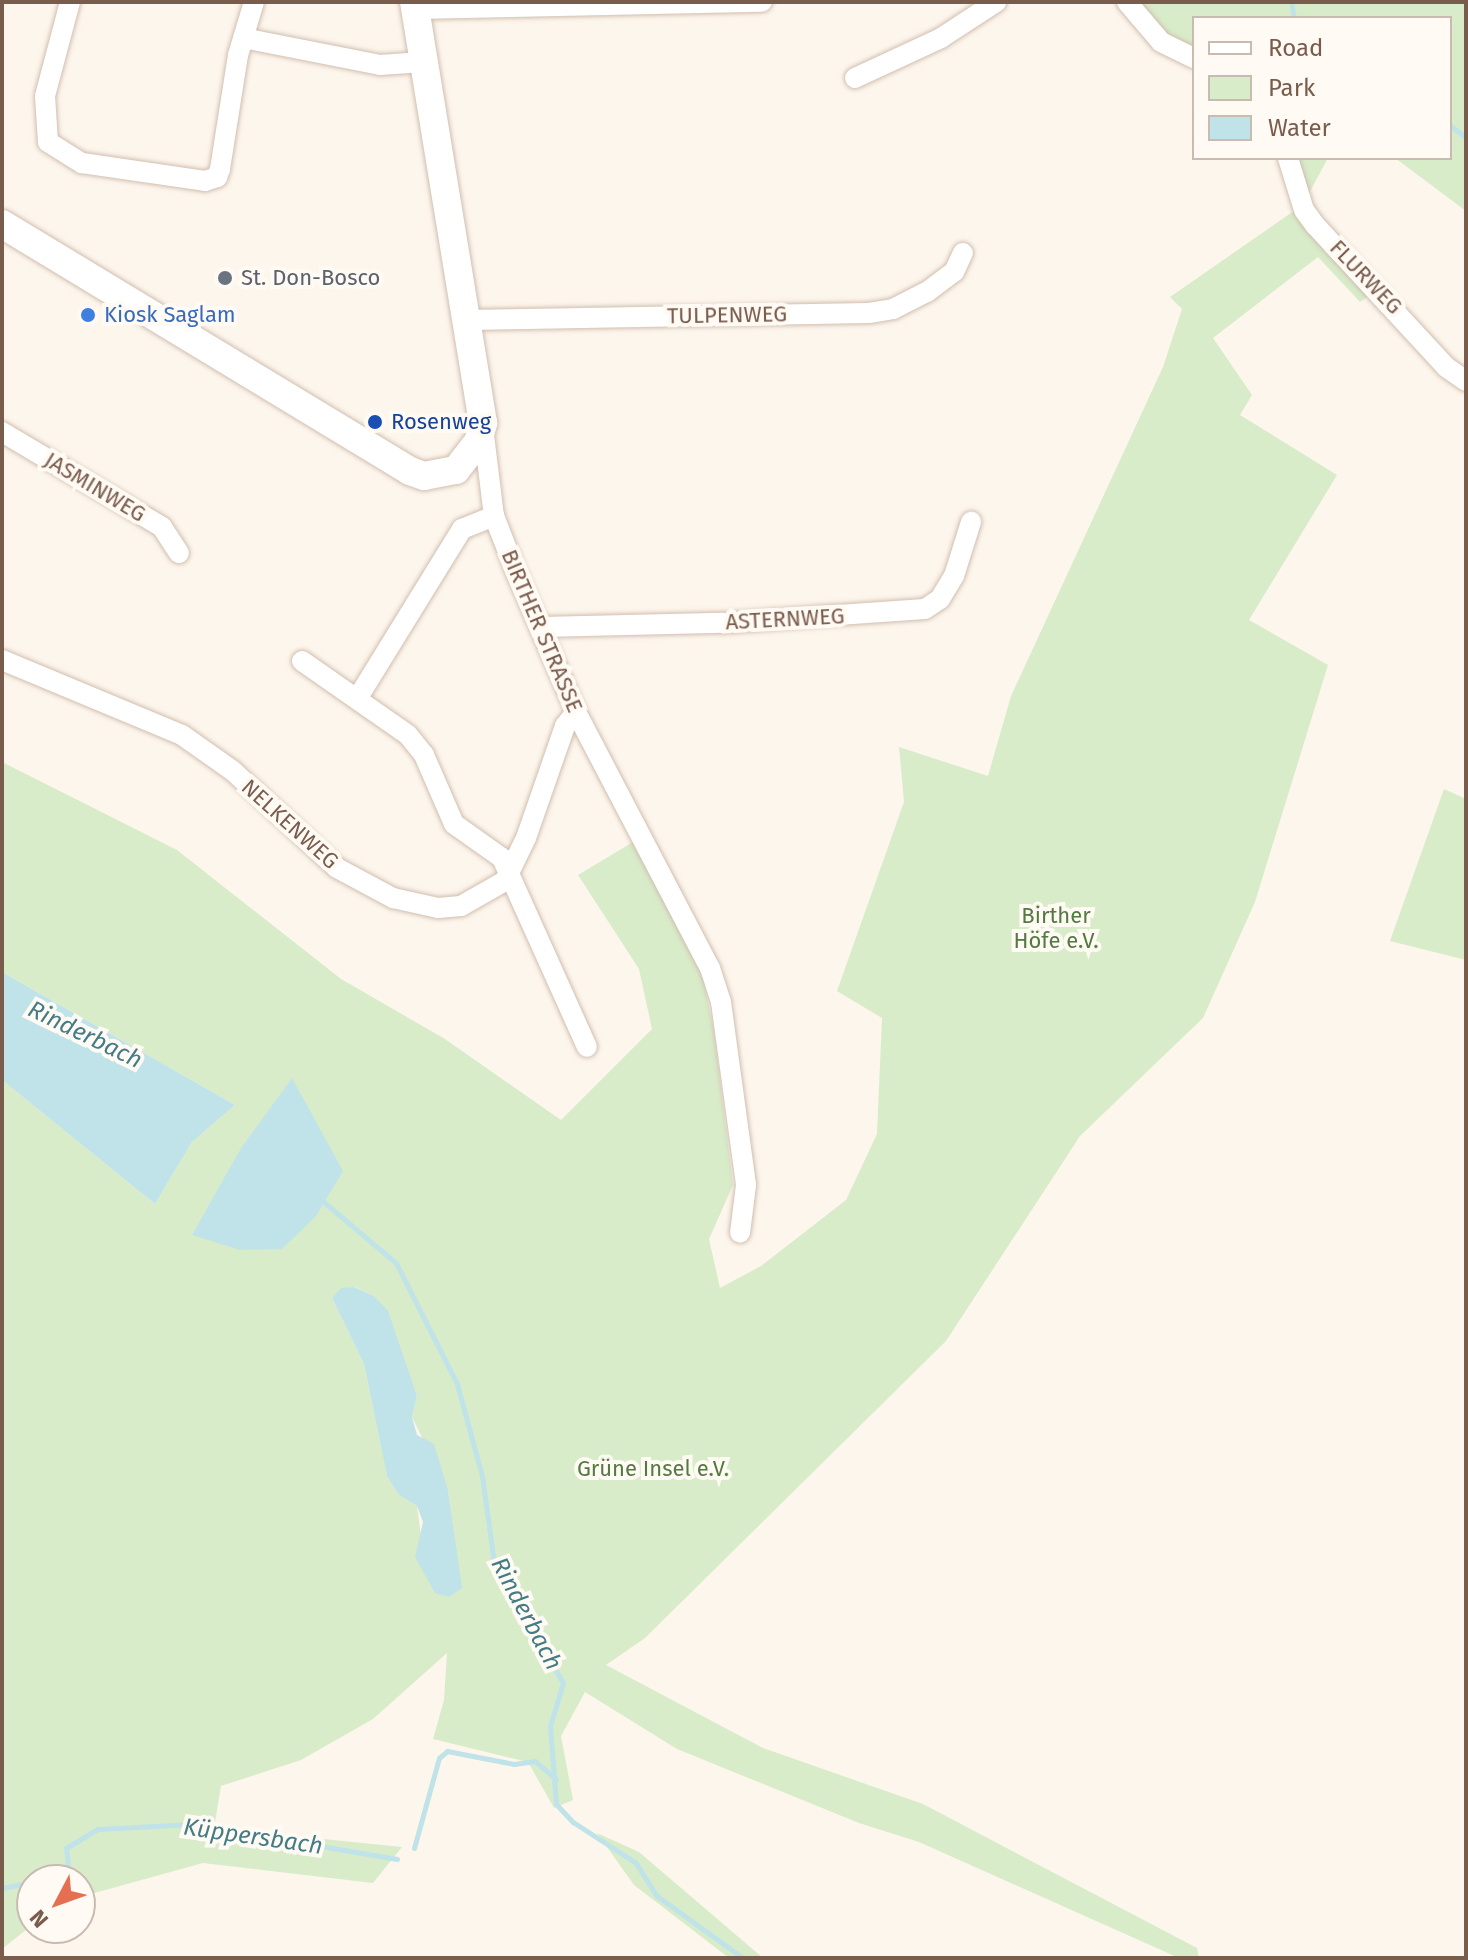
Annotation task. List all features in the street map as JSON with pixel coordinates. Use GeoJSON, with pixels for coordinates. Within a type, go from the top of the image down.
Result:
{"type":"FeatureCollection","features":[{"type":"Feature","properties":{"kind":"street"},"geometry":{"type":"LineString","coordinates":[[70,2],[45,96],[48,142],[82,163],[205,181],[217,177],[243,38],[254,2]]}},
{"type":"Feature","properties":{"kind":"street"},"geometry":{"type":"LineString","coordinates":[[414,6],[762,2]]}},
{"type":"Feature","properties":{"kind":"street"},"geometry":{"type":"LineString","coordinates":[[855,78],[941,38],[996,2]]}},
{"type":"Feature","properties":{"kind":"street"},"geometry":{"type":"LineString","coordinates":[[1127,2],[1161,42],[1192,57]]}},
{"type":"Feature","properties":{"kind":"street","name":"BIRTHER STRASSE"},"geometry":{"type":"LineString","coordinates":[[414,6],[468,320],[494,516],[576,712],[710,968],[721,1002],[746,1185],[740,1233]]}},
{"type":"Feature","properties":{"kind":"street"},"geometry":{"type":"LineString","coordinates":[[243,38],[380,65],[423,62]]}},
{"type":"Feature","properties":{"kind":"street","name":"FLURWEG"},"geometry":{"type":"LineString","coordinates":[[1289,160],[1304,210],[1315,225],[1366,274],[1446,367],[1466,381]]}},
{"type":"Feature","properties":{"kind":"street"},"geometry":{"type":"LineString","coordinates":[[3,229],[410,471],[424,476],[456,470],[478,442],[483,423]]}},
{"type":"Feature","properties":{"kind":"street","name":"TULPENWEG"},"geometry":{"type":"LineString","coordinates":[[468,320],[869,313],[893,309],[927,292],[954,272],[963,253]]}},
{"type":"Feature","properties":{"kind":"street","name":"JASMINWEG"},"geometry":{"type":"LineString","coordinates":[[2,432],[162,527],[179,553]]}},
{"type":"Feature","properties":{"kind":"street"},"geometry":{"type":"LineString","coordinates":[[357,699],[462,529],[494,516]]}},
{"type":"Feature","properties":{"kind":"street","name":"ASTERNWEG"},"geometry":{"type":"LineString","coordinates":[[541,627],[723,623],[925,609],[940,599],[954,576],[971,522]]}},
{"type":"Feature","properties":{"kind":"street","name":"NELKENWEG"},"geometry":{"type":"LineString","coordinates":[[2,660],[182,735],[233,771],[315,852],[393,898],[438,908],[461,906],[495,889],[510,874]]}},
{"type":"Feature","properties":{"kind":"street"},"geometry":{"type":"LineString","coordinates":[[302,661],[408,735],[424,755],[454,824],[502,858],[587,1047]]}},
{"type":"Feature","properties":{"kind":"street"},"geometry":{"type":"LineString","coordinates":[[510,874],[565,726],[576,712]]}},
{"type":"Feature","properties":{"kind":"green space"},"geometry":{"type":"Polygon","coordinates":[[[1136,2],[1466,2],[1466,211],[1398,160],[1452,160],[1452,16],[1192,16],[1192,51],[1158,31],[1136,2]]]}},
{"type":"Feature","properties":{"kind":"green space"},"geometry":{"type":"Polygon","coordinates":[[[1289,160],[1327,160],[1302,206],[1372,294],[1360,302],[1318,257],[1213,338],[1252,395],[1240,415],[1337,475],[1249,620],[1328,665],[1255,902],[1203,1018],[1080,1136],[946,1341],[645,1638],[606,1665],[763,1748],[923,1804],[1197,1948],[1199,1958],[1179,1958],[919,1842],[859,1823],[677,1749],[585,1692],[561,1736],[573,1800],[554,1808],[528,1762],[433,1739],[444,1700],[447,1653],[373,1719],[301,1760],[221,1786],[214,1828],[402,1847],[373,1883],[203,1863],[96,1893],[96,1864],[16,1864],[16,1938],[2,1949],[2,1080],[155,1204],[192,1142],[235,1105],[2,972],[2,762],[177,850],[341,979],[445,1039],[561,1120],[652,1029],[639,969],[578,875],[633,842],[702,972],[714,1032],[733,1185],[709,1239],[720,1288],[761,1266],[846,1200],[877,1134],[882,1018],[837,991],[904,802],[899,747],[988,776],[1011,696],[1163,367],[1182,309],[1170,297],[1301,206],[1289,160]],[[355,1287],[341,1289],[332,1298],[364,1364],[387,1475],[399,1495],[417,1506],[422,1543],[461,1588],[448,1490],[412,1417],[417,1396],[374,1296],[355,1287]]]}},
{"type":"Feature","properties":{"kind":"green space"},"geometry":{"type":"Polygon","coordinates":[[[1444,789],[1466,799],[1466,960],[1390,941],[1444,789]]]}},
{"type":"Feature","properties":{"kind":"green space"},"geometry":{"type":"Polygon","coordinates":[[[597,1833],[639,1852],[763,1958],[729,1958],[634,1885],[597,1833]]]}},
{"type":"Feature","properties":{"kind":"water"},"geometry":{"type":"Polygon","coordinates":[[[2,972],[235,1105],[192,1142],[155,1204],[2,1080],[2,972]]]}},
{"type":"Feature","properties":{"kind":"water"},"geometry":{"type":"Polygon","coordinates":[[[292,1078],[343,1171],[316,1216],[282,1249],[240,1250],[192,1235],[241,1148],[292,1078]]]}},
{"type":"Feature","properties":{"kind":"water"},"geometry":{"type":"Polygon","coordinates":[[[354,1287],[374,1296],[388,1311],[417,1396],[412,1417],[417,1435],[434,1444],[448,1490],[462,1588],[449,1597],[435,1593],[415,1557],[423,1522],[417,1506],[399,1495],[387,1476],[364,1364],[332,1298],[341,1288],[354,1287]]]}},
{"type":"Feature","properties":{"kind":"waterway"},"geometry":{"type":"LineString","coordinates":[[1291,2],[1294,16]]}},
{"type":"Feature","properties":{"kind":"waterway"},"geometry":{"type":"LineString","coordinates":[[1452,127],[1466,138]]}},
{"type":"Feature","properties":{"kind":"waterway","name":"Rinderbach"},"geometry":{"type":"LineString","coordinates":[[319,1198],[396,1263],[457,1384],[482,1476],[494,1562],[563,1683],[550,1726],[556,1804],[573,1822],[636,1863],[657,1896],[743,1958]]}},
{"type":"Feature","properties":{"kind":"waterway","name":"Küppersbach"},"geometry":{"type":"LineString","coordinates":[[414,1848],[439,1758],[447,1751],[514,1764],[535,1761],[556,1779]]}},
{"type":"Feature","properties":{"kind":"waterway","name":"Küppersbach"},"geometry":{"type":"LineString","coordinates":[[2,1888],[69,1875],[66,1848],[98,1829],[192,1824],[397,1859]]}},
{"type":"Feature","properties":{"kind":"place","name":"St. Don-Bosco"},"geometry":{"type":"Point","coordinates":[225,278]}},
{"type":"Feature","properties":{"kind":"place","name":"Kiosk Saglam"},"geometry":{"type":"Point","coordinates":[88,315]}},
{"type":"Feature","properties":{"kind":"place","name":"Rosenweg"},"geometry":{"type":"Point","coordinates":[375,422]}},
{"type":"Feature","properties":{"kind":"park label","name":"Birther Höfe e.V."},"geometry":{"type":"Point","coordinates":[1056,928]}},
{"type":"Feature","properties":{"kind":"park label","name":"Grüne Insel e.V."},"geometry":{"type":"Point","coordinates":[653,1469]}}]}
